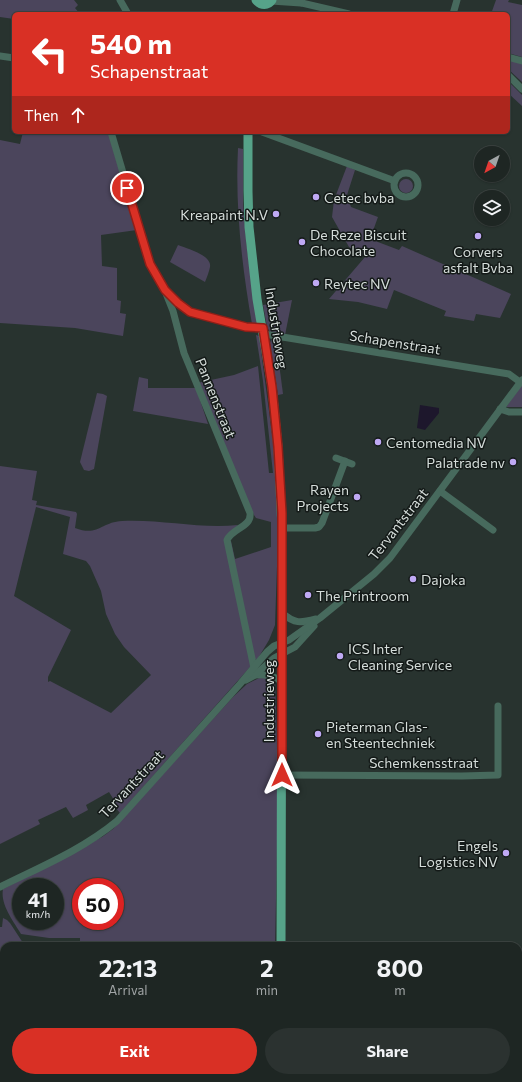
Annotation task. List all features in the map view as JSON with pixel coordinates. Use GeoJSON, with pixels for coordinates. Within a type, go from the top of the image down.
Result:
{"type":"FeatureCollection","features":[{"type":"Feature","properties":{"kind":"main road"},"geometry":{"type":"LineString","coordinates":[[257,1],[262,5],[270,2]]}},
{"type":"Feature","properties":{"kind":"main road"},"geometry":{"type":"LineString","coordinates":[[257,1],[259,7],[258,12]]}},
{"type":"Feature","properties":{"kind":"main road"},"geometry":{"type":"LineString","coordinates":[[265,12],[270,2]]}},
{"type":"Feature","properties":{"kind":"main road","name":"Industrieweg"},"geometry":{"type":"LineString","coordinates":[[248,134],[249,227],[255,279],[272,387],[277,439],[282,528],[281,942]]}},
{"type":"Feature","properties":{"kind":"street"},"geometry":{"type":"LineString","coordinates":[[120,0],[127,12]]}},
{"type":"Feature","properties":{"kind":"street"},"geometry":{"type":"LineString","coordinates":[[295,0],[302,4]]}},
{"type":"Feature","properties":{"kind":"street"},"geometry":{"type":"LineString","coordinates":[[454,12],[457,0]]}},
{"type":"Feature","properties":{"kind":"street"},"geometry":{"type":"LineString","coordinates":[[270,2],[302,4],[340,12]]}},
{"type":"Feature","properties":{"kind":"street"},"geometry":{"type":"LineString","coordinates":[[0,56],[12,58]]}},
{"type":"Feature","properties":{"kind":"street"},"geometry":{"type":"LineString","coordinates":[[510,58],[522,61]]}},
{"type":"Feature","properties":{"kind":"street"},"geometry":{"type":"LineString","coordinates":[[510,77],[522,89]]}},
{"type":"Feature","properties":{"kind":"street","name":"Pannenstraat"},"geometry":{"type":"LineString","coordinates":[[112,134],[150,264],[165,290],[173,311],[184,353],[250,513],[251,518],[248,522],[230,534],[227,540],[254,671]]}},
{"type":"Feature","properties":{"kind":"street"},"geometry":{"type":"LineString","coordinates":[[267,134],[395,181]]}},
{"type":"Feature","properties":{"kind":"street","name":"Schapenstraat"},"geometry":{"type":"LineString","coordinates":[[165,290],[190,312],[246,327],[509,374],[521,381]]}},
{"type":"Feature","properties":{"kind":"street","name":"Tervantstraat"},"geometry":{"type":"LineString","coordinates":[[254,671],[267,652],[274,646],[290,640],[320,618],[374,574],[390,558],[521,381]]}},
{"type":"Feature","properties":{"kind":"street"},"geometry":{"type":"LineString","coordinates":[[500,409],[509,412],[522,412]]}},
{"type":"Feature","properties":{"kind":"street"},"geometry":{"type":"LineString","coordinates":[[282,528],[320,527],[348,462],[336,458]]}},
{"type":"Feature","properties":{"kind":"street","name":"Tervantstraat"},"geometry":{"type":"LineString","coordinates":[[440,491],[494,530]]}},
{"type":"Feature","properties":{"kind":"street","name":"Tervantstraat"},"geometry":{"type":"LineString","coordinates":[[282,613],[295,622],[304,622],[320,618]]}},
{"type":"Feature","properties":{"kind":"street","name":"Tervantstraat"},"geometry":{"type":"LineString","coordinates":[[0,888],[102,834],[117,821],[240,684],[254,671],[295,646],[320,618]]}},
{"type":"Feature","properties":{"kind":"street"},"geometry":{"type":"LineString","coordinates":[[254,671],[270,675],[282,681]]}},
{"type":"Feature","properties":{"kind":"street","name":"Schemkensstraat"},"geometry":{"type":"LineString","coordinates":[[282,775],[498,775],[498,706]]}},
{"type":"Feature","properties":{"kind":"shaded area"},"geometry":{"type":"Polygon","coordinates":[[[0,0],[74,0],[78,5],[75,8],[78,12],[12,12],[12,19],[0,17],[0,0]]]}},
{"type":"Feature","properties":{"kind":"shaded area"},"geometry":{"type":"Polygon","coordinates":[[[496,0],[509,0],[508,2],[522,5],[522,57],[510,54],[510,12],[492,12],[496,0]]]}},
{"type":"Feature","properties":{"kind":"shaded area"},"geometry":{"type":"Polygon","coordinates":[[[510,60],[522,64],[522,82],[510,71],[510,60]]]}},
{"type":"Feature","properties":{"kind":"shaded area"},"geometry":{"type":"Polygon","coordinates":[[[510,83],[522,95],[522,106],[510,95],[510,83]]]}},
{"type":"Feature","properties":{"kind":"shaded area"},"geometry":{"type":"Polygon","coordinates":[[[22,134],[109,134],[137,230],[101,235],[102,266],[117,268],[117,300],[121,301],[120,313],[126,314],[123,336],[75,328],[0,323],[0,140],[20,144],[22,134]]]}},
{"type":"Feature","properties":{"kind":"shaded area"},"geometry":{"type":"Polygon","coordinates":[[[238,148],[243,149],[243,204],[257,324],[252,324],[242,259],[238,215],[238,148]]]}},
{"type":"Feature","properties":{"kind":"shaded area"},"geometry":{"type":"Polygon","coordinates":[[[347,166],[355,170],[347,195],[351,207],[378,217],[370,239],[399,250],[402,246],[511,294],[500,318],[476,314],[474,321],[444,316],[446,311],[394,290],[387,309],[358,302],[329,299],[365,257],[349,247],[332,217],[334,200],[347,166]]]}},
{"type":"Feature","properties":{"kind":"shaded area"},"geometry":{"type":"Polygon","coordinates":[[[403,179],[409,179],[413,183],[413,189],[409,193],[403,193],[399,189],[399,183],[403,179]]]}},
{"type":"Feature","properties":{"kind":"shaded area"},"geometry":{"type":"Polygon","coordinates":[[[178,245],[198,253],[210,263],[209,273],[205,282],[170,262],[178,245]]]}},
{"type":"Feature","properties":{"kind":"shaded area"},"geometry":{"type":"Polygon","coordinates":[[[292,300],[285,335],[270,332],[267,327],[263,305],[292,300]]]}},
{"type":"Feature","properties":{"kind":"shaded area"},"geometry":{"type":"Polygon","coordinates":[[[256,335],[259,336],[274,449],[278,537],[275,625],[269,640],[257,660],[255,659],[251,666],[120,813],[115,807],[117,805],[109,792],[86,805],[88,810],[73,818],[66,807],[38,820],[40,824],[0,844],[0,466],[37,471],[32,500],[37,501],[36,505],[76,512],[75,528],[83,530],[94,530],[122,521],[151,521],[209,526],[238,525],[226,540],[231,541],[235,559],[271,547],[271,522],[256,518],[254,515],[197,383],[234,375],[258,366],[269,473],[273,473],[263,381],[256,335]],[[36,507],[14,596],[71,630],[48,677],[48,682],[50,681],[111,713],[151,675],[124,647],[115,634],[106,614],[101,591],[90,566],[86,561],[63,554],[70,517],[36,507]]]}},
{"type":"Feature","properties":{"kind":"shaded area"},"geometry":{"type":"Polygon","coordinates":[[[275,337],[283,394],[278,395],[270,343],[275,337]]]}},
{"type":"Feature","properties":{"kind":"shaded area"},"geometry":{"type":"Polygon","coordinates":[[[139,377],[148,379],[148,388],[196,388],[208,424],[133,411],[139,377]]]}},
{"type":"Feature","properties":{"kind":"shaded area"},"geometry":{"type":"Polygon","coordinates":[[[522,385],[522,407],[506,407],[522,385]]]}},
{"type":"Feature","properties":{"kind":"shaded area"},"geometry":{"type":"Polygon","coordinates":[[[97,393],[107,396],[94,469],[89,471],[84,470],[80,462],[97,393]]]}},
{"type":"Feature","properties":{"kind":"shaded area"},"geometry":{"type":"Polygon","coordinates":[[[420,405],[439,408],[439,413],[425,430],[417,428],[420,405]]]}},
{"type":"Feature","properties":{"kind":"shaded area"},"geometry":{"type":"Polygon","coordinates":[[[261,677],[271,678],[275,682],[277,781],[275,942],[80,942],[80,938],[49,938],[21,934],[18,930],[64,930],[64,878],[24,878],[102,837],[113,829],[233,697],[247,684],[261,677]]]}},
{"type":"Feature","properties":{"kind":"shaded area"},"geometry":{"type":"Polygon","coordinates":[[[12,884],[12,920],[4,901],[3,889],[12,884]]]}},
{"type":"Feature","properties":{"kind":"shaded area"},"geometry":{"type":"Polygon","coordinates":[[[3,918],[7,920],[12,926],[12,930],[15,930],[22,942],[0,942],[0,927],[2,927],[3,918]]]}},
{"type":"Feature","properties":{"kind":"place","name":"Cetec bvba"},"geometry":{"type":"Point","coordinates":[316,197]}},
{"type":"Feature","properties":{"kind":"place","name":"Kreapaint N.V"},"geometry":{"type":"Point","coordinates":[276,214]}},
{"type":"Feature","properties":{"kind":"place","name":"Corvers asfalt Bvba"},"geometry":{"type":"Point","coordinates":[478,236]}},
{"type":"Feature","properties":{"kind":"place","name":"De Reze Biscuit Chocolate"},"geometry":{"type":"Point","coordinates":[302,242]}},
{"type":"Feature","properties":{"kind":"place","name":"Reytec NV"},"geometry":{"type":"Point","coordinates":[316,283]}},
{"type":"Feature","properties":{"kind":"place","name":"Centomedia NV"},"geometry":{"type":"Point","coordinates":[378,442]}},
{"type":"Feature","properties":{"kind":"place","name":"Palatrade nv"},"geometry":{"type":"Point","coordinates":[513,462]}},
{"type":"Feature","properties":{"kind":"place","name":"Rayen Projects"},"geometry":{"type":"Point","coordinates":[357,497]}},
{"type":"Feature","properties":{"kind":"place","name":"Dajoka"},"geometry":{"type":"Point","coordinates":[413,579]}},
{"type":"Feature","properties":{"kind":"place","name":"The Printroom"},"geometry":{"type":"Point","coordinates":[308,595]}},
{"type":"Feature","properties":{"kind":"place","name":"ICS Inter Cleaning Service"},"geometry":{"type":"Point","coordinates":[340,656]}},
{"type":"Feature","properties":{"kind":"place","name":"Pieterman Glas- en Steentechniek"},"geometry":{"type":"Point","coordinates":[318,734]}},
{"type":"Feature","properties":{"kind":"place","name":"Engels Logistics NV"},"geometry":{"type":"Point","coordinates":[506,853]}},
{"type":"Feature","properties":{"kind":"route"},"geometry":{"type":"LineString","coordinates":[[127,188],[144,248],[158,280],[165,290],[185,309],[197,315],[246,327],[263,328],[272,387],[278,447],[282,513],[282,775]]}}]}
